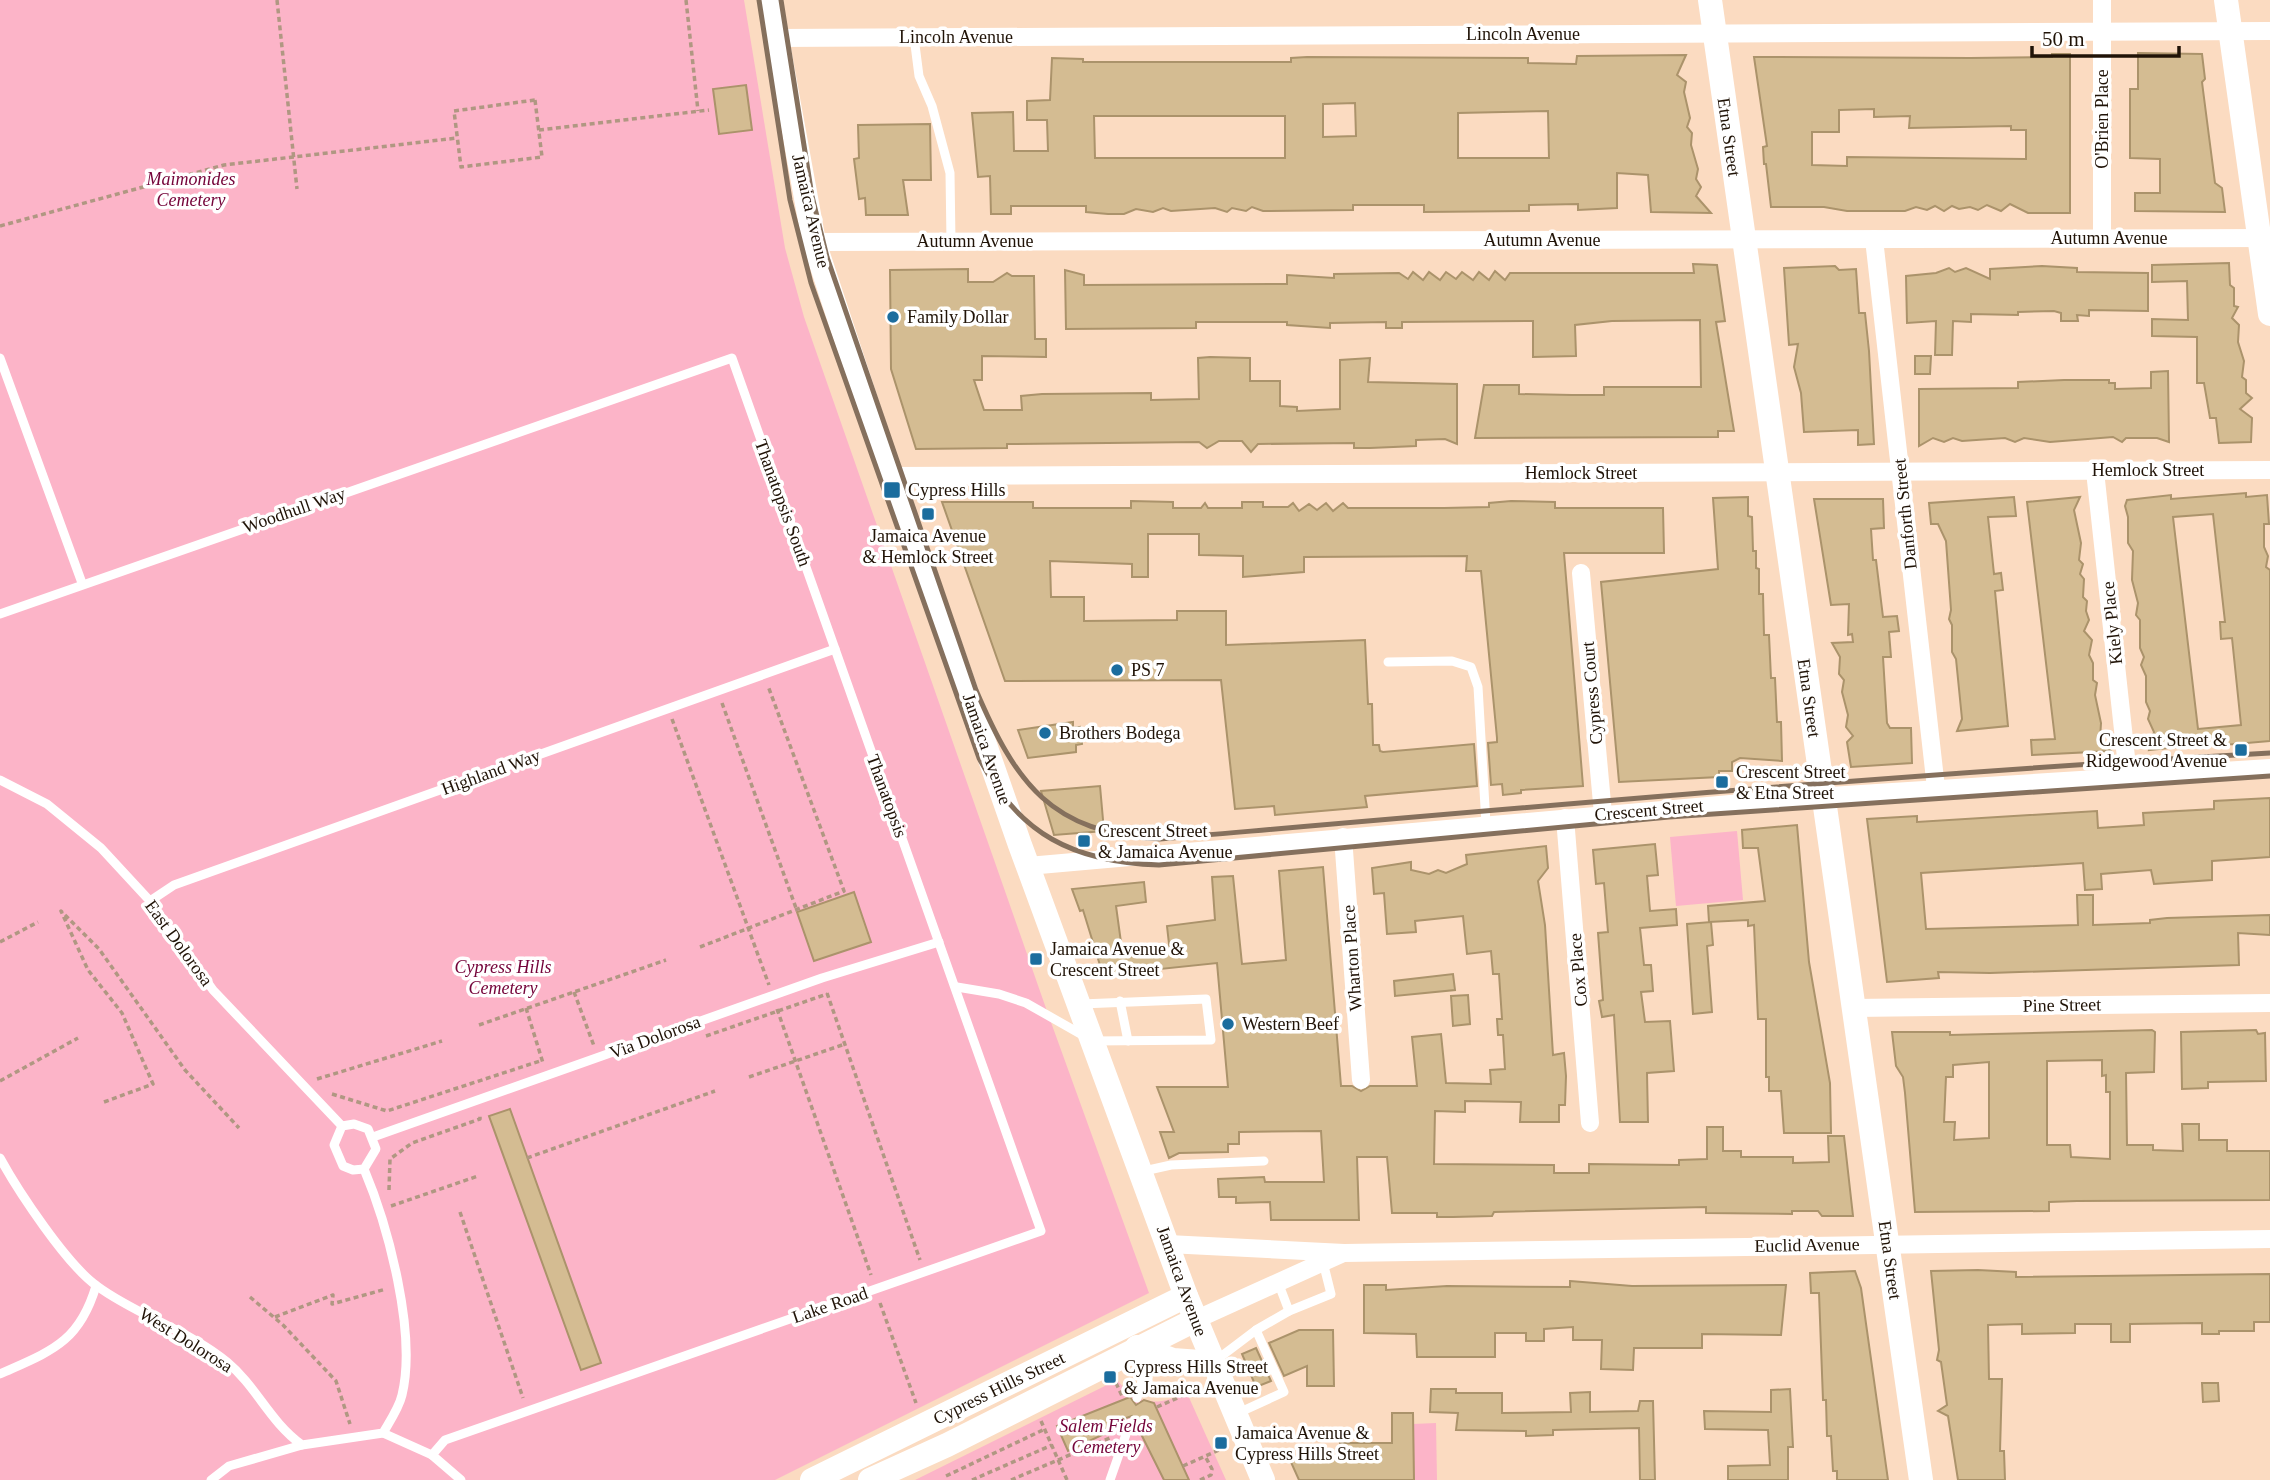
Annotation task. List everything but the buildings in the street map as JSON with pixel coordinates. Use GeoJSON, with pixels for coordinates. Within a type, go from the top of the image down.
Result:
{"type":"FeatureCollection","features":[{"type":"Feature","properties":{"kind":"main road","name":"Jamaica Avenue"},"geometry":{"type":"LineString","coordinates":[[770,0],[814,242],[891,475],[1028,866],[1186,1296],[1263,1480]]}},
{"type":"Feature","properties":{"kind":"main road","name":"Etna Street"},"geometry":{"type":"LineString","coordinates":[[1710,0],[1921,1480]]}},
{"type":"Feature","properties":{"kind":"main road"},"geometry":{"type":"LineString","coordinates":[[2226,0],[2265,238],[2270,314]]}},
{"type":"Feature","properties":{"kind":"main road","name":"Cypress Hills Street"},"geometry":{"type":"LineString","coordinates":[[870,1480],[947,1445],[1132,1337],[1186,1296]]}},
{"type":"Feature","properties":{"kind":"main road","name":"Cypress Hills Street"},"geometry":{"type":"LineString","coordinates":[[812,1480],[1132,1337],[1195,1320]]}},
{"type":"Feature","properties":{"kind":"main road"},"geometry":{"type":"LineString","coordinates":[[1132,1337],[1173,1360],[1213,1363]]}},
{"type":"Feature","properties":{"kind":"street","name":"O'Brien Place"},"geometry":{"type":"LineString","coordinates":[[2102,0],[2102,238]]}},
{"type":"Feature","properties":{"kind":"street","name":"Lincoln Avenue"},"geometry":{"type":"LineString","coordinates":[[776,38],[2270,31]]}},
{"type":"Feature","properties":{"kind":"street","name":"Autumn Avenue"},"geometry":{"type":"LineString","coordinates":[[814,242],[2265,238]]}},
{"type":"Feature","properties":{"kind":"street","name":"Danforth Street"},"geometry":{"type":"LineString","coordinates":[[1874,239],[1936,788]]}},
{"type":"Feature","properties":{"kind":"street","name":"Hemlock Street"},"geometry":{"type":"LineString","coordinates":[[891,475],[2270,470]]}},
{"type":"Feature","properties":{"kind":"street","name":"Kiely Place"},"geometry":{"type":"LineString","coordinates":[[2095,471],[2128,776]]}},
{"type":"Feature","properties":{"kind":"street","name":"Cypress Court"},"geometry":{"type":"LineString","coordinates":[[1581,573],[1602,814]]}},
{"type":"Feature","properties":{"kind":"street","name":"Crescent Street"},"geometry":{"type":"LineString","coordinates":[[1028,866],[1823,796],[2270,768]]}},
{"type":"Feature","properties":{"kind":"street","name":"Cox Place"},"geometry":{"type":"LineString","coordinates":[[1565,818],[1590,1123]]}},
{"type":"Feature","properties":{"kind":"street","name":"Wharton Place"},"geometry":{"type":"LineString","coordinates":[[1343,837],[1361,1080]]}},
{"type":"Feature","properties":{"kind":"street","name":"Pine Street"},"geometry":{"type":"LineString","coordinates":[[1854,1008],[2270,1003]]}},
{"type":"Feature","properties":{"kind":"street","name":"Euclid Avenue"},"geometry":{"type":"LineString","coordinates":[[1168,1244],[1344,1253],[2270,1239]]}},
{"type":"Feature","properties":{"kind":"street","name":"Euclid Avenue"},"geometry":{"type":"LineString","coordinates":[[1195,1320],[1344,1253]]}},
{"type":"Feature","properties":{"kind":"lane"},"geometry":{"type":"LineString","coordinates":[[914,37],[919,76],[932,106],[950,173],[951,241]]}},
{"type":"Feature","properties":{"kind":"lane"},"geometry":{"type":"LineString","coordinates":[[0,358],[82,583]]}},
{"type":"Feature","properties":{"kind":"lane","name":"Woodhull Way"},"geometry":{"type":"LineString","coordinates":[[0,614],[82,583],[732,358]]}},
{"type":"Feature","properties":{"kind":"lane","name":"Thanatopsis South"},"geometry":{"type":"LineString","coordinates":[[732,358],[835,649]]}},
{"type":"Feature","properties":{"kind":"lane","name":"Highland Way"},"geometry":{"type":"LineString","coordinates":[[150,901],[174,885],[835,649]]}},
{"type":"Feature","properties":{"kind":"lane","name":"Thanatopsis"},"geometry":{"type":"LineString","coordinates":[[835,649],[957,987]]}},
{"type":"Feature","properties":{"kind":"lane"},"geometry":{"type":"LineString","coordinates":[[1388,662],[1452,661],[1471,667],[1478,687],[1486,824]]}},
{"type":"Feature","properties":{"kind":"lane","name":"East Dolorosa"},"geometry":{"type":"LineString","coordinates":[[0,780],[47,804],[75,824],[150,901],[213,990],[342,1126]]}},
{"type":"Feature","properties":{"kind":"lane","name":"Via Dolorosa"},"geometry":{"type":"LineString","coordinates":[[373,1137],[822,978],[939,942]]}},
{"type":"Feature","properties":{"kind":"lane"},"geometry":{"type":"LineString","coordinates":[[957,987],[999,994],[1026,1003],[1093,1041],[1211,1040],[1206,999],[1080,1004]]}},
{"type":"Feature","properties":{"kind":"lane","name":"Lake Road"},"geometry":{"type":"LineString","coordinates":[[432,1455],[445,1440],[1041,1231],[957,987]]}},
{"type":"Feature","properties":{"kind":"lane"},"geometry":{"type":"LineString","coordinates":[[1120,1002],[1128,1041]]}},
{"type":"Feature","properties":{"kind":"lane"},"geometry":{"type":"LineString","coordinates":[[354,1124],[368,1129],[373,1137],[373,1157],[364,1169],[353,1170],[344,1166],[337,1158],[334,1145],[342,1126],[354,1124]]}},
{"type":"Feature","properties":{"kind":"lane","name":"West Dolorosa"},"geometry":{"type":"LineString","coordinates":[[0,1158],[26,1200],[96,1286],[226,1360],[253,1387],[281,1430],[302,1445]]}},
{"type":"Feature","properties":{"kind":"lane"},"geometry":{"type":"LineString","coordinates":[[1141,1171],[1171,1164],[1264,1161]]}},
{"type":"Feature","properties":{"kind":"lane"},"geometry":{"type":"LineString","coordinates":[[364,1169],[377,1199],[398,1286],[406,1360],[402,1395],[383,1433]]}},
{"type":"Feature","properties":{"kind":"lane"},"geometry":{"type":"LineString","coordinates":[[1213,1363],[1256,1329],[1289,1311],[1331,1294],[1323,1262]]}},
{"type":"Feature","properties":{"kind":"lane"},"geometry":{"type":"LineString","coordinates":[[1278,1282],[1289,1311]]}},
{"type":"Feature","properties":{"kind":"lane"},"geometry":{"type":"LineString","coordinates":[[0,1374],[40,1356],[68,1338],[88,1313],[96,1286]]}},
{"type":"Feature","properties":{"kind":"lane"},"geometry":{"type":"LineString","coordinates":[[1235,1414],[1284,1392],[1256,1329]]}},
{"type":"Feature","properties":{"kind":"lane"},"geometry":{"type":"LineString","coordinates":[[1132,1337],[1145,1370],[1137,1398]]}},
{"type":"Feature","properties":{"kind":"lane"},"geometry":{"type":"LineString","coordinates":[[1110,1480],[1130,1423]]}},
{"type":"Feature","properties":{"kind":"lane"},"geometry":{"type":"LineString","coordinates":[[211,1480],[229,1466],[302,1445],[383,1433],[432,1455],[461,1480]]}},
{"type":"Feature","properties":{"kind":"path"},"geometry":{"type":"LineString","coordinates":[[276,0],[297,189]]}},
{"type":"Feature","properties":{"kind":"path"},"geometry":{"type":"LineString","coordinates":[[686,0],[698,111]]}},
{"type":"Feature","properties":{"kind":"path"},"geometry":{"type":"LineString","coordinates":[[535,100],[542,157],[461,167],[457,138],[454,111],[535,100]]}},
{"type":"Feature","properties":{"kind":"path"},"geometry":{"type":"LineString","coordinates":[[539,130],[709,110]]}},
{"type":"Feature","properties":{"kind":"path"},"geometry":{"type":"LineString","coordinates":[[0,226],[224,165],[457,138]]}},
{"type":"Feature","properties":{"kind":"path"},"geometry":{"type":"LineString","coordinates":[[700,947],[844,891],[764,674]]}},
{"type":"Feature","properties":{"kind":"path"},"geometry":{"type":"LineString","coordinates":[[718,691],[796,908]]}},
{"type":"Feature","properties":{"kind":"path"},"geometry":{"type":"LineString","coordinates":[[668,709],[773,995],[916,1403]]}},
{"type":"Feature","properties":{"kind":"path"},"geometry":{"type":"LineString","coordinates":[[104,1102],[153,1084],[122,1013],[88,970],[61,911],[99,949],[185,1070],[239,1128]]}},
{"type":"Feature","properties":{"kind":"path"},"geometry":{"type":"LineString","coordinates":[[0,942],[38,922]]}},
{"type":"Feature","properties":{"kind":"path"},"geometry":{"type":"LineString","coordinates":[[479,1025],[666,960]]}},
{"type":"Feature","properties":{"kind":"path"},"geometry":{"type":"LineString","coordinates":[[755,986],[778,978]]}},
{"type":"Feature","properties":{"kind":"path"},"geometry":{"type":"LineString","coordinates":[[822,978],[924,1272]]}},
{"type":"Feature","properties":{"kind":"path"},"geometry":{"type":"LineString","coordinates":[[574,992],[598,1058]]}},
{"type":"Feature","properties":{"kind":"path"},"geometry":{"type":"LineString","coordinates":[[701,1038],[827,994]]}},
{"type":"Feature","properties":{"kind":"path"},"geometry":{"type":"LineString","coordinates":[[526,1008],[547,1075]]}},
{"type":"Feature","properties":{"kind":"path"},"geometry":{"type":"LineString","coordinates":[[0,1081],[78,1038]]}},
{"type":"Feature","properties":{"kind":"path"},"geometry":{"type":"LineString","coordinates":[[592,1042],[605,1038]]}},
{"type":"Feature","properties":{"kind":"path"},"geometry":{"type":"LineString","coordinates":[[303,1083],[442,1041]]}},
{"type":"Feature","properties":{"kind":"path"},"geometry":{"type":"LineString","coordinates":[[750,1077],[845,1044]]}},
{"type":"Feature","properties":{"kind":"path"},"geometry":{"type":"LineString","coordinates":[[303,1083],[370,1108],[387,1111],[555,1056]]}},
{"type":"Feature","properties":{"kind":"path"},"geometry":{"type":"LineString","coordinates":[[527,1158],[715,1091]]}},
{"type":"Feature","properties":{"kind":"path"},"geometry":{"type":"LineString","coordinates":[[392,1215],[390,1159],[412,1143],[480,1119],[480,1114],[493,1109]]}},
{"type":"Feature","properties":{"kind":"path"},"geometry":{"type":"LineString","coordinates":[[391,1206],[478,1176]]}},
{"type":"Feature","properties":{"kind":"path"},"geometry":{"type":"LineString","coordinates":[[460,1212],[527,1410]]}},
{"type":"Feature","properties":{"kind":"path"},"geometry":{"type":"LineString","coordinates":[[275,1317],[333,1295],[332,1304],[398,1286]]}},
{"type":"Feature","properties":{"kind":"path"},"geometry":{"type":"LineString","coordinates":[[250,1297],[275,1317],[336,1381],[355,1439]]}},
{"type":"Feature","properties":{"kind":"path"},"geometry":{"type":"LineString","coordinates":[[1114,1378],[1124,1399]]}},
{"type":"Feature","properties":{"kind":"path"},"geometry":{"type":"LineString","coordinates":[[1157,1406],[1193,1391]]}},
{"type":"Feature","properties":{"kind":"path"},"geometry":{"type":"LineString","coordinates":[[1040,1419],[1067,1480]]}},
{"type":"Feature","properties":{"kind":"path"},"geometry":{"type":"LineString","coordinates":[[946,1476],[1045,1429]]}},
{"type":"Feature","properties":{"kind":"path"},"geometry":{"type":"LineString","coordinates":[[1011,1480],[1057,1458],[1114,1436]]}},
{"type":"Feature","properties":{"kind":"path"},"geometry":{"type":"LineString","coordinates":[[972,1480],[1052,1445]]}},
{"type":"Feature","properties":{"kind":"path"},"geometry":{"type":"LineString","coordinates":[[1183,1466],[1219,1450]]}},
{"type":"Feature","properties":{"kind":"path"},"geometry":{"type":"LineString","coordinates":[[1200,1480],[1211,1475],[1212,1469],[1205,1456]]}},
{"type":"Feature","properties":{"kind":"green space","name":"Cypress Hills Cemetery"},"geometry":{"type":"Polygon","coordinates":[[[0,0],[744,0],[785,248],[804,317],[1048,1014],[1149,1293],[775,1480],[0,1480],[0,0]]]}},
{"type":"Feature","properties":{"kind":"green space"},"geometry":{"type":"Polygon","coordinates":[[[1737,831],[1743,900],[1676,906],[1670,837],[1737,831]]]}},
{"type":"Feature","properties":{"kind":"green space","name":"Salem Fields Cemetery"},"geometry":{"type":"Polygon","coordinates":[[[1117,1380],[1133,1395],[1149,1401],[1166,1400],[1187,1393],[1226,1480],[915,1480],[1117,1380]]]}},
{"type":"Feature","properties":{"kind":"green space"},"geometry":{"type":"Polygon","coordinates":[[[1436,1423],[1437,1480],[1414,1480],[1413,1424],[1436,1423]]]}},
{"type":"Feature","properties":{"kind":"railway"},"geometry":{"type":"LineString","coordinates":[[759,0],[790,200],[811,283],[979,758],[1012,807],[1031,825],[1052,839],[1101,858],[1159,865],[1669,817],[2270,776]]}},
{"type":"Feature","properties":{"kind":"railway"},"geometry":{"type":"LineString","coordinates":[[781,0],[812,196],[827,257],[976,690],[1006,752],[1023,777],[1042,798],[1064,814],[1122,835],[1160,839],[1853,781],[2270,753]]}},
{"type":"Feature","properties":{"kind":"place","name":"Family Dollar"},"geometry":{"type":"Point","coordinates":[893,317]}},
{"type":"Feature","properties":{"kind":"place","name":"Cypress Hills"},"geometry":{"type":"Point","coordinates":[892,490]}},
{"type":"Feature","properties":{"kind":"place","name":"Jamaica Avenue & Hemlock Street"},"geometry":{"type":"Point","coordinates":[928,514]}},
{"type":"Feature","properties":{"kind":"place","name":"PS 7"},"geometry":{"type":"Point","coordinates":[1117,670]}},
{"type":"Feature","properties":{"kind":"place","name":"Brothers Bodega"},"geometry":{"type":"Point","coordinates":[1045,733]}},
{"type":"Feature","properties":{"kind":"place","name":"Crescent Street & Ridgewood Avenue"},"geometry":{"type":"Point","coordinates":[2241,750]}},
{"type":"Feature","properties":{"kind":"place","name":"Crescent Street & Etna Street"},"geometry":{"type":"Point","coordinates":[1722,782]}},
{"type":"Feature","properties":{"kind":"place","name":"Crescent Street & Jamaica Avenue"},"geometry":{"type":"Point","coordinates":[1084,841]}},
{"type":"Feature","properties":{"kind":"place","name":"Jamaica Avenue & Crescent Street"},"geometry":{"type":"Point","coordinates":[1036,959]}},
{"type":"Feature","properties":{"kind":"place","name":"Western Beef"},"geometry":{"type":"Point","coordinates":[1228,1024]}},
{"type":"Feature","properties":{"kind":"place","name":"Cypress Hills Street & Jamaica Avenue"},"geometry":{"type":"Point","coordinates":[1110,1377]}},
{"type":"Feature","properties":{"kind":"place","name":"Jamaica Avenue & Cypress Hills Street"},"geometry":{"type":"Point","coordinates":[1221,1443]}},
{"type":"Feature","properties":{"kind":"park label","name":"Maimonides Cemetery"},"geometry":{"type":"Point","coordinates":[191,189]}}]}
